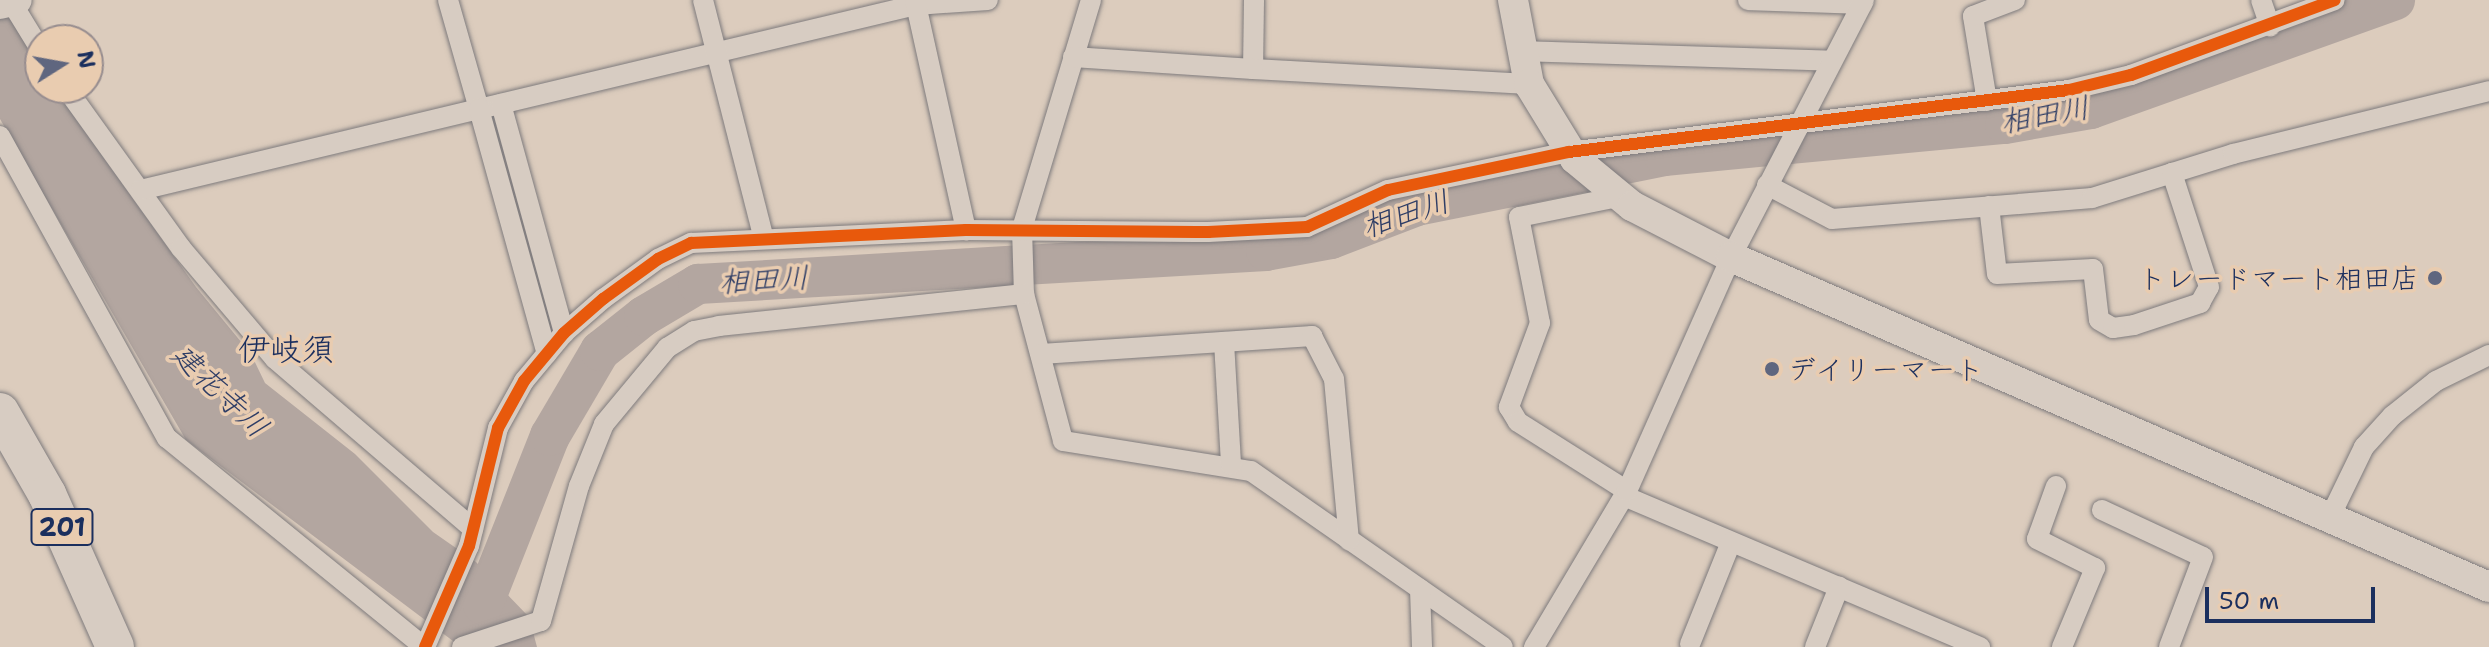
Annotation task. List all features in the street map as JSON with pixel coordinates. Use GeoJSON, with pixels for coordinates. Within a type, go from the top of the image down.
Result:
{"type":"FeatureCollection","features":[{"type":"Feature","properties":{"kind":"highway","name":"201"},"geometry":{"type":"LineString","coordinates":[[0,412],[47,494],[115,647]]}},
{"type":"Feature","properties":{"kind":"street"},"geometry":{"type":"LineString","coordinates":[[448,0],[547,354]]}},
{"type":"Feature","properties":{"kind":"street"},"geometry":{"type":"LineString","coordinates":[[703,0],[763,236]]}},
{"type":"Feature","properties":{"kind":"street"},"geometry":{"type":"LineString","coordinates":[[141,190],[717,54],[916,2],[988,0]]}},
{"type":"Feature","properties":{"kind":"street"},"geometry":{"type":"LineString","coordinates":[[1091,0],[1022,228],[1024,294],[1063,441],[1231,465],[1251,471],[1503,647]]}},
{"type":"Feature","properties":{"kind":"street"},"geometry":{"type":"LineString","coordinates":[[1253,69],[1254,0]]}},
{"type":"Feature","properties":{"kind":"street"},"geometry":{"type":"LineString","coordinates":[[1513,0],[1529,84],[1572,155],[1613,193],[1731,257],[2331,515],[2489,587]]}},
{"type":"Feature","properties":{"kind":"street"},"geometry":{"type":"LineString","coordinates":[[1534,647],[1626,494],[1731,257],[1863,2],[1748,0]]}},
{"type":"Feature","properties":{"kind":"street"},"geometry":{"type":"LineString","coordinates":[[1987,101],[1973,16],[2015,0]]}},
{"type":"Feature","properties":{"kind":"street"},"geometry":{"type":"LineString","coordinates":[[2261,0],[2270,26]]}},
{"type":"Feature","properties":{"kind":"street"},"geometry":{"type":"LineString","coordinates":[[0,136],[167,438],[426,644],[471,538],[498,428],[564,333],[658,259],[691,243],[763,236],[1022,228],[1208,232],[1307,227],[1388,190],[1572,155],[2069,90],[2131,75],[2335,0]]}},
{"type":"Feature","properties":{"kind":"street"},"geometry":{"type":"LineString","coordinates":[[8,2],[24,26]]}},
{"type":"Feature","properties":{"kind":"street"},"geometry":{"type":"LineString","coordinates":[[916,2],[966,230]]}},
{"type":"Feature","properties":{"kind":"street"},"geometry":{"type":"LineString","coordinates":[[1521,51],[1831,61]]}},
{"type":"Feature","properties":{"kind":"street"},"geometry":{"type":"LineString","coordinates":[[1073,57],[1529,84]]}},
{"type":"Feature","properties":{"kind":"street"},"geometry":{"type":"LineString","coordinates":[[1767,185],[1832,219],[2092,198],[2172,173],[2489,91]]}},
{"type":"Feature","properties":{"kind":"street"},"geometry":{"type":"LineString","coordinates":[[78,104],[181,248],[275,359],[471,538]]}},
{"type":"Feature","properties":{"kind":"street"},"geometry":{"type":"LineString","coordinates":[[501,104],[564,333]]}},
{"type":"Feature","properties":{"kind":"street"},"geometry":{"type":"LineString","coordinates":[[1989,206],[1997,274],[2093,269],[2099,320],[2113,328],[2134,325],[2200,303],[2209,287],[2172,173]]}},
{"type":"Feature","properties":{"kind":"street"},"geometry":{"type":"LineString","coordinates":[[1613,193],[1519,217],[1540,323],[1509,407],[1518,422],[1626,494],[1839,587],[1937,639],[1980,647]]}},
{"type":"Feature","properties":{"kind":"street"},"geometry":{"type":"LineString","coordinates":[[462,647],[541,621],[579,486],[604,424],[667,348],[694,331],[719,326],[976,303],[1024,294]]}},
{"type":"Feature","properties":{"kind":"street"},"geometry":{"type":"LineString","coordinates":[[1041,354],[1312,336],[1334,379],[1349,540]]}},
{"type":"Feature","properties":{"kind":"street"},"geometry":{"type":"LineString","coordinates":[[1224,342],[1231,465]]}},
{"type":"Feature","properties":{"kind":"street"},"geometry":{"type":"LineString","coordinates":[[2331,515],[2364,447],[2392,416],[2436,381],[2489,355]]}},
{"type":"Feature","properties":{"kind":"street"},"geometry":{"type":"LineString","coordinates":[[2056,486],[2037,539],[2095,568],[2062,647]]}},
{"type":"Feature","properties":{"kind":"street"},"geometry":{"type":"LineString","coordinates":[[2102,510],[2203,557],[2169,647]]}},
{"type":"Feature","properties":{"kind":"street"},"geometry":{"type":"LineString","coordinates":[[1690,644],[1731,542]]}},
{"type":"Feature","properties":{"kind":"street"},"geometry":{"type":"LineString","coordinates":[[1815,647],[1839,587]]}},
{"type":"Feature","properties":{"kind":"street"},"geometry":{"type":"LineString","coordinates":[[1420,589],[1422,647]]}},
{"type":"Feature","properties":{"kind":"water","name":"建花寺川"},"geometry":{"type":"Polygon","coordinates":[[[0,0],[24,41],[24,104],[65,104],[196,287],[251,354],[265,383],[355,454],[433,532],[476,562],[529,617],[537,647],[461,647],[186,440],[0,119],[0,0]]]}},
{"type":"Feature","properties":{"kind":"waterway","name":"相田川"},"geometry":{"type":"LineString","coordinates":[[483,605],[550,436],[600,351],[644,316],[698,284],[1266,251],[1331,239],[1417,206],[1664,156],[2005,124],[2091,109],[2395,0]]}},
{"type":"Feature","properties":{"kind":"cycle path"},"geometry":{"type":"LineString","coordinates":[[425,647],[469,546],[498,428],[524,381],[564,333],[603,299],[658,259],[691,243],[966,230],[1208,232],[1307,227],[1388,190],[1569,152],[2069,90],[2131,75],[2335,0]]}},
{"type":"Feature","properties":{"kind":"place","name":"トレードマート相田店"},"geometry":{"type":"Point","coordinates":[2435,278]}},
{"type":"Feature","properties":{"kind":"place","name":"デイリーマート"},"geometry":{"type":"Point","coordinates":[1772,369]}},
{"type":"Feature","properties":{"kind":"district","name":"伊岐須"},"geometry":{"type":"Point","coordinates":[286,349]}}]}
